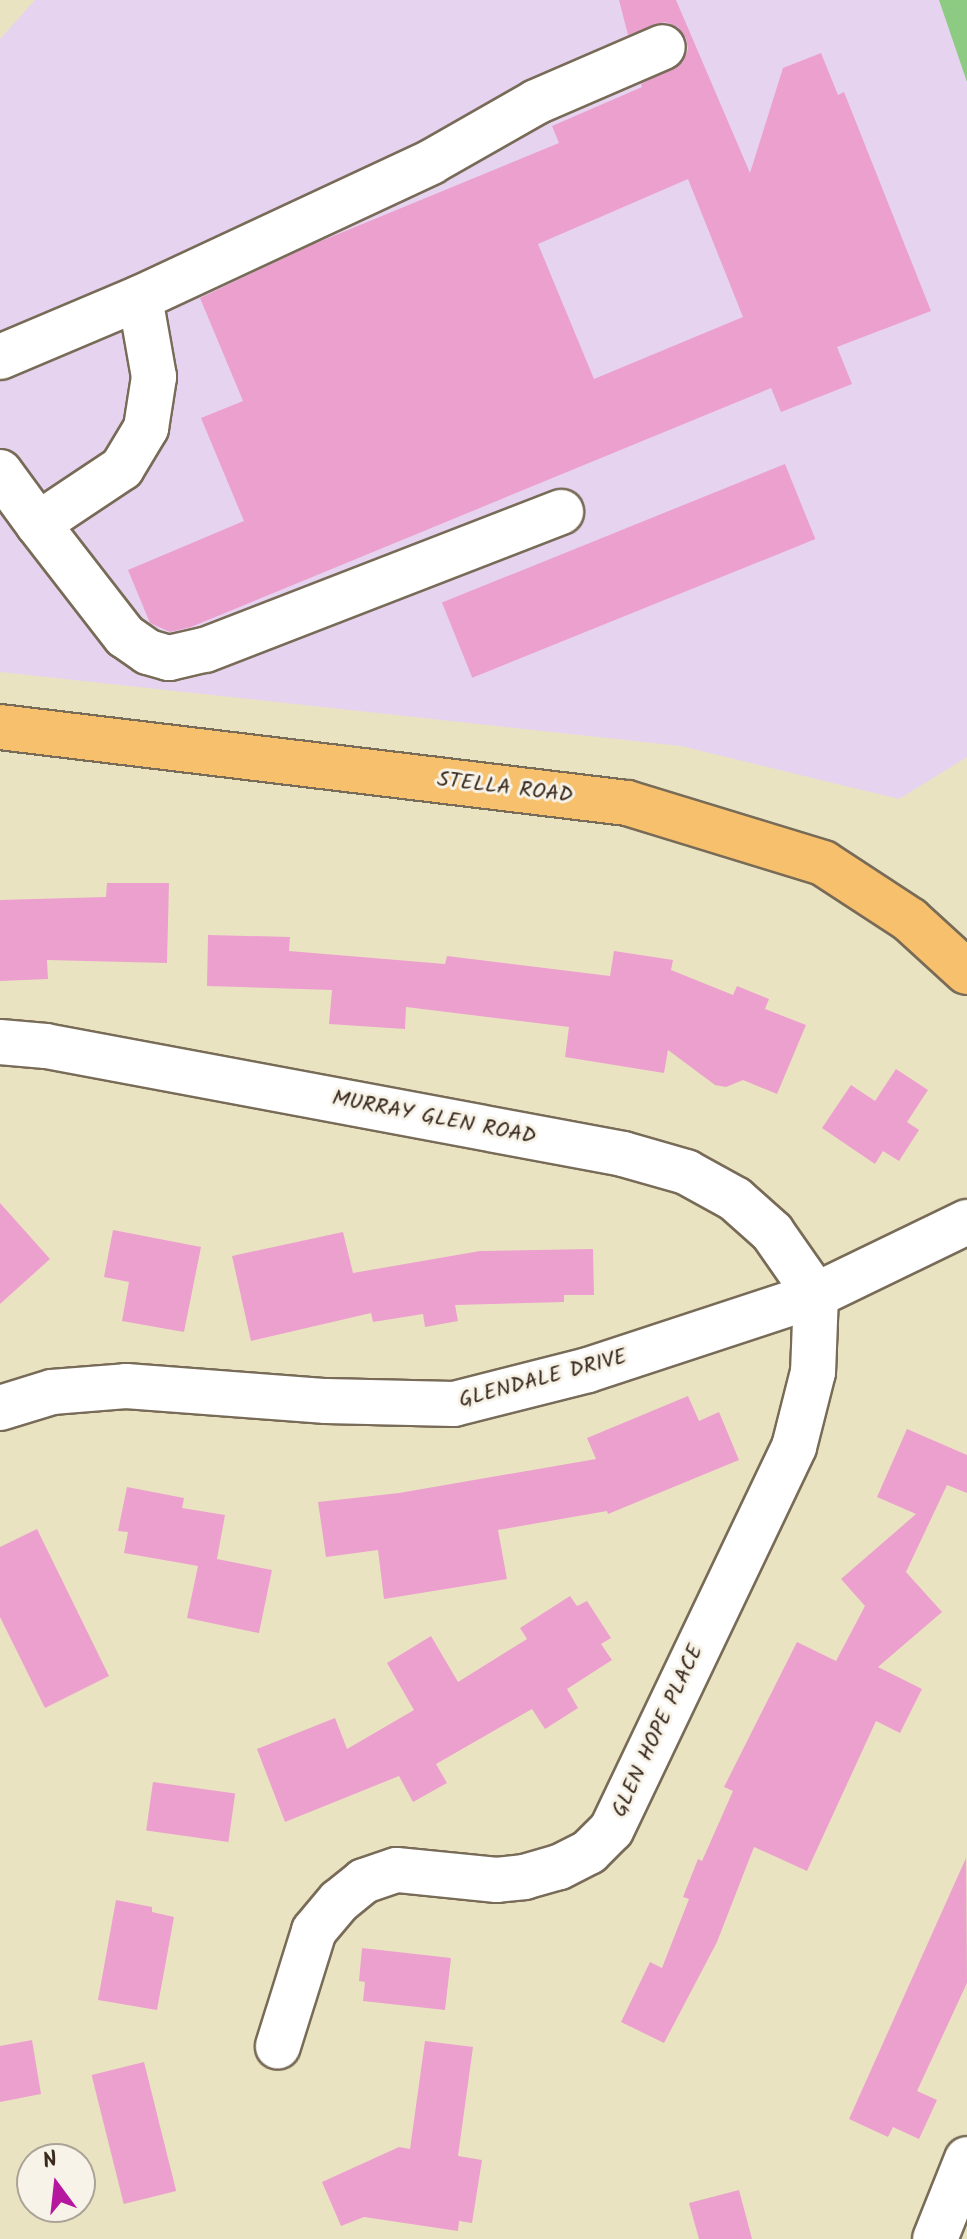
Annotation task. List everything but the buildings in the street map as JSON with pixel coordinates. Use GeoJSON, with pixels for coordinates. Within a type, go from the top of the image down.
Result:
{"type":"FeatureCollection","features":[{"type":"Feature","properties":{"kind":"main road","name":"STELLA ROAD"},"geometry":{"type":"LineString","coordinates":[[0,727],[627,803],[823,863],[910,920],[967,972]]}},
{"type":"Feature","properties":{"kind":"street"},"geometry":{"type":"LineString","coordinates":[[0,357],[140,298],[431,162],[536,102],[663,47]]}},
{"type":"Feature","properties":{"kind":"street"},"geometry":{"type":"LineString","coordinates":[[38,524],[122,468],[146,428],[154,377],[140,298]]}},
{"type":"Feature","properties":{"kind":"street"},"geometry":{"type":"LineString","coordinates":[[0,472],[125,636],[148,652],[169,658],[205,650],[561,512]]}},
{"type":"Feature","properties":{"kind":"street","name":"MURRAY GLEN ROAD"},"geometry":{"type":"LineString","coordinates":[[0,1042],[46,1046],[607,1151],[686,1172],[735,1199],[772,1232],[816,1295]]}},
{"type":"Feature","properties":{"kind":"street","name":"GLENDALE DRIVE"},"geometry":{"type":"LineString","coordinates":[[0,1408],[52,1392],[126,1386],[326,1401],[454,1404],[588,1370],[816,1295],[967,1222]]}},
{"type":"Feature","properties":{"kind":"street","name":"GLEN HOPE PLACE"},"geometry":{"type":"LineString","coordinates":[[278,2046],[314,1931],[339,1901],[364,1881],[396,1870],[497,1880],[525,1877],[559,1867],[589,1852],[611,1830],[794,1447],[813,1372],[816,1295]]}},
{"type":"Feature","properties":{"kind":"street"},"geometry":{"type":"LineString","coordinates":[[935,2239],[967,2159]]}},
{"type":"Feature","properties":{"kind":"shaded area"},"geometry":{"type":"Polygon","coordinates":[[[35,0],[967,0],[967,757],[899,799],[681,746],[0,672],[0,39],[35,0]]]}},
{"type":"Feature","properties":{"kind":"green space"},"geometry":{"type":"Polygon","coordinates":[[[939,0],[967,0],[967,82],[939,0]]]}}]}
